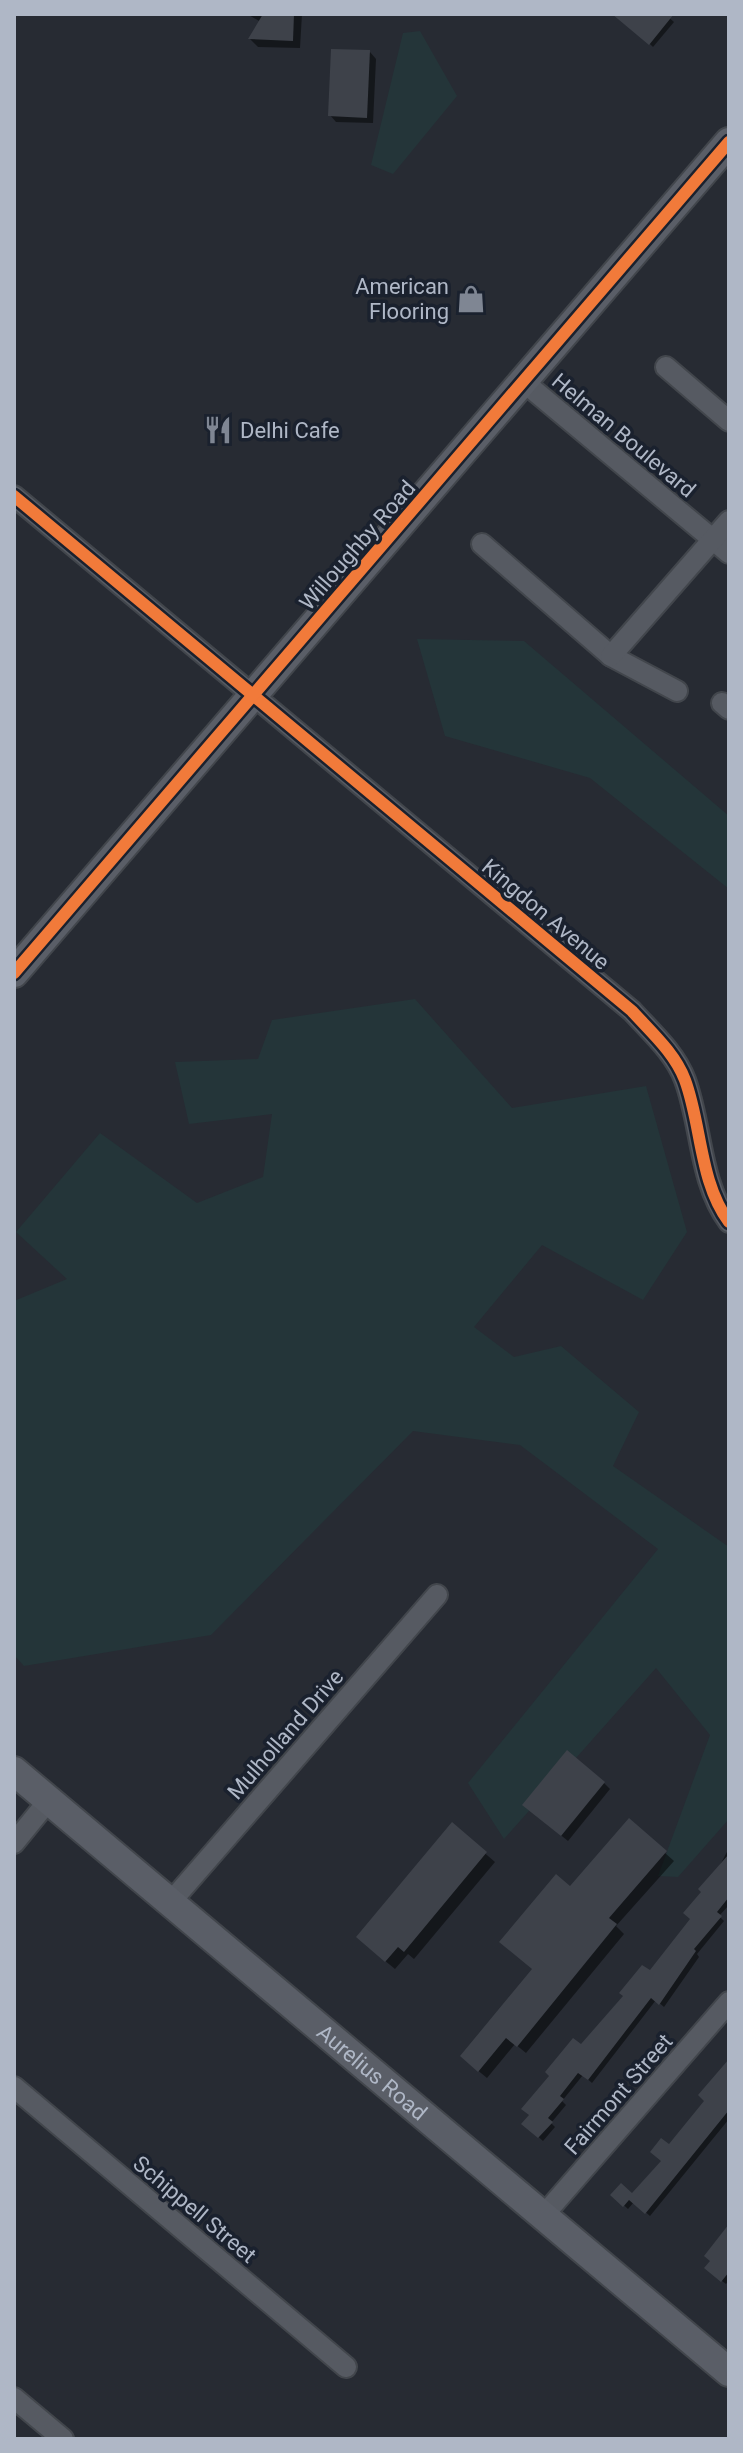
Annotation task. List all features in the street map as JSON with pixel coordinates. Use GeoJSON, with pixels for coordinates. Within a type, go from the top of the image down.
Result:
{"type":"FeatureCollection","features":[{"type":"Feature","properties":{"kind":"street","name":"Willoughby Road"},"geometry":{"type":"LineString","coordinates":[[14,973],[525,383],[729,142]]}},
{"type":"Feature","properties":{"kind":"street"},"geometry":{"type":"LineString","coordinates":[[666,367],[729,421]]}},
{"type":"Feature","properties":{"kind":"street","name":"Helman Boulevard"},"geometry":{"type":"LineString","coordinates":[[525,383],[622,467],[722,546]]}},
{"type":"Feature","properties":{"kind":"street","name":"Kingdon Avenue"},"geometry":{"type":"LineString","coordinates":[[14,496],[641,1020],[675,1059],[685,1081],[710,1183],[719,1209],[729,1222]]}},
{"type":"Feature","properties":{"kind":"street"},"geometry":{"type":"LineString","coordinates":[[611,656],[722,546],[729,521]]}},
{"type":"Feature","properties":{"kind":"street"},"geometry":{"type":"LineString","coordinates":[[482,544],[611,656],[677,691]]}},
{"type":"Feature","properties":{"kind":"street","name":"Mulholland Drive"},"geometry":{"type":"LineString","coordinates":[[169,1904],[437,1595]]}},
{"type":"Feature","properties":{"kind":"street","name":"Aurelius Road"},"geometry":{"type":"LineString","coordinates":[[14,1771],[543,2216],[726,2362]]}},
{"type":"Feature","properties":{"kind":"street"},"geometry":{"type":"LineString","coordinates":[[14,1843],[49,1800]]}},
{"type":"Feature","properties":{"kind":"street","name":"Fairmont Street"},"geometry":{"type":"LineString","coordinates":[[543,2216],[729,2002]]}},
{"type":"Feature","properties":{"kind":"street","name":"Schippell Street"},"geometry":{"type":"LineString","coordinates":[[14,2087],[346,2367]]}},
{"type":"Feature","properties":{"kind":"street"},"geometry":{"type":"LineString","coordinates":[[14,2398],[63,2439]]}},
{"type":"Feature","properties":{"kind":"shaded area"},"geometry":{"type":"Polygon","coordinates":[[[420,31],[457,96],[393,174],[371,165],[403,33],[420,31]]]}},
{"type":"Feature","properties":{"kind":"shaded area"},"geometry":{"type":"Polygon","coordinates":[[[417,639],[524,641],[729,816],[729,889],[590,778],[445,736],[417,639]]]}},
{"type":"Feature","properties":{"kind":"shaded area"},"geometry":{"type":"Polygon","coordinates":[[[415,999],[512,1108],[646,1086],[687,1232],[643,1300],[542,1245],[474,1327],[514,1357],[561,1346],[639,1412],[613,1466],[729,1547],[729,1819],[678,1877],[658,1876],[710,1735],[656,1668],[504,1839],[468,1783],[658,1549],[520,1445],[413,1431],[211,1635],[24,1666],[14,1655],[14,1301],[67,1279],[16,1232],[100,1133],[197,1203],[263,1177],[272,1114],[189,1124],[175,1062],[258,1059],[272,1020],[415,999]]]}},
{"type":"Feature","properties":{"kind":"building"},"geometry":{"type":"Polygon","coordinates":[[[263,14],[294,14],[293,41],[248,39],[263,14]]]}},
{"type":"Feature","properties":{"kind":"building"},"geometry":{"type":"Polygon","coordinates":[[[612,14],[674,14],[649,45],[612,14]]]}},
{"type":"Feature","properties":{"kind":"building"},"geometry":{"type":"Polygon","coordinates":[[[331,49],[370,50],[367,118],[328,116],[331,49]]]}},
{"type":"Feature","properties":{"kind":"building"},"geometry":{"type":"Polygon","coordinates":[[[567,1750],[605,1782],[561,1836],[522,1805],[567,1750]]]}},
{"type":"Feature","properties":{"kind":"building"},"geometry":{"type":"Polygon","coordinates":[[[629,1818],[667,1851],[609,1918],[617,1924],[517,2047],[506,2038],[478,2072],[460,2056],[532,1969],[499,1942],[556,1874],[570,1886],[629,1818]]]}},
{"type":"Feature","properties":{"kind":"building"},"geometry":{"type":"Polygon","coordinates":[[[452,1822],[487,1852],[404,1952],[398,1947],[385,1962],[356,1937],[452,1822]]]}},
{"type":"Feature","properties":{"kind":"building"},"geometry":{"type":"Polygon","coordinates":[[[729,1854],[729,1897],[717,1912],[722,1916],[694,1949],[696,1951],[659,2005],[651,1998],[588,2080],[578,2073],[560,2096],[564,2099],[548,2118],[553,2122],[538,2138],[521,2124],[529,2115],[521,2109],[549,2076],[545,2072],[573,2038],[581,2044],[623,1996],[619,1993],[642,1965],[650,1970],[690,1919],[683,1913],[701,1892],[698,1889],[729,1854]]]}},
{"type":"Feature","properties":{"kind":"building"},"geometry":{"type":"Polygon","coordinates":[[[729,2059],[729,2110],[645,2214],[629,2200],[623,2207],[610,2195],[621,2183],[632,2193],[661,2161],[650,2152],[661,2138],[669,2144],[704,2101],[698,2095],[729,2059]]]}},
{"type":"Feature","properties":{"kind":"building"},"geometry":{"type":"Polygon","coordinates":[[[729,2224],[729,2272],[721,2282],[704,2268],[710,2261],[704,2256],[729,2224]]]}},
{"type":"Feature","properties":{"kind":"cycle path"},"geometry":{"type":"LineString","coordinates":[[14,973],[729,142]]}},
{"type":"Feature","properties":{"kind":"cycle path"},"geometry":{"type":"LineString","coordinates":[[14,496],[632,1011],[662,1043],[681,1070],[691,1098],[706,1171],[719,1206],[729,1222]]}},
{"type":"Feature","properties":{"kind":"place","name":"American Flooring"},"geometry":{"type":"Point","coordinates":[471,299]}},
{"type":"Feature","properties":{"kind":"place","name":"Delhi Cafe"},"geometry":{"type":"Point","coordinates":[218,430]}}]}
